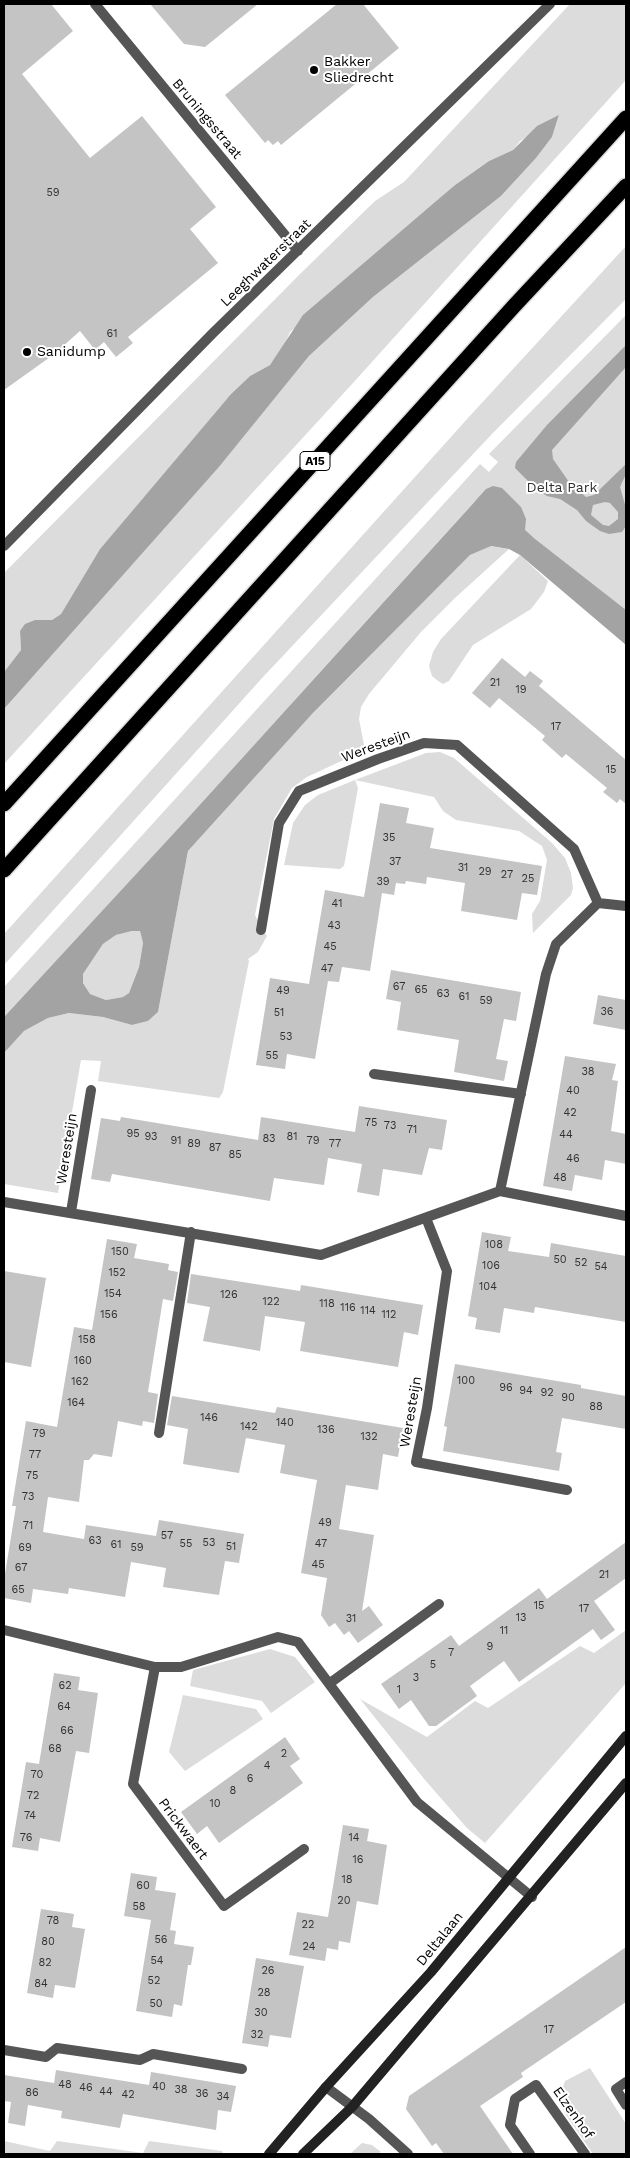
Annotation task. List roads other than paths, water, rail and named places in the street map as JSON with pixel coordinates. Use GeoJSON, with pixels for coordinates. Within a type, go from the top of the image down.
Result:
{"type":"FeatureCollection","features":[{"type":"Feature","properties":{"kind":"highway","name":"A15"},"geometry":{"type":"LineString","coordinates":[[4,804],[626,118]]}},
{"type":"Feature","properties":{"kind":"highway"},"geometry":{"type":"LineString","coordinates":[[4,870],[514,306],[626,186]]}},
{"type":"Feature","properties":{"kind":"street","name":"Bruningsstraat"},"geometry":{"type":"LineString","coordinates":[[95,4],[298,251]]}},
{"type":"Feature","properties":{"kind":"street","name":"Leeghwaterstraat"},"geometry":{"type":"LineString","coordinates":[[4,546],[206,340],[550,4]]}},
{"type":"Feature","properties":{"kind":"street","name":"Weresteijn"},"geometry":{"type":"LineString","coordinates":[[261,930],[279,823],[299,791],[378,759],[424,743],[457,745],[574,849],[598,903]]}},
{"type":"Feature","properties":{"kind":"street"},"geometry":{"type":"LineString","coordinates":[[500,1191],[546,974],[556,944],[598,903],[626,906]]}},
{"type":"Feature","properties":{"kind":"street"},"geometry":{"type":"LineString","coordinates":[[374,1074],[521,1094]]}},
{"type":"Feature","properties":{"kind":"street","name":"Weresteijn"},"geometry":{"type":"LineString","coordinates":[[71,1212],[91,1090]]}},
{"type":"Feature","properties":{"kind":"street"},"geometry":{"type":"LineString","coordinates":[[4,1202],[321,1255],[500,1191],[626,1216]]}},
{"type":"Feature","properties":{"kind":"street","name":"Weresteijn"},"geometry":{"type":"LineString","coordinates":[[426,1218],[446,1271],[427,1408],[416,1462],[567,1490]]}},
{"type":"Feature","properties":{"kind":"street"},"geometry":{"type":"LineString","coordinates":[[159,1433],[191,1232]]}},
{"type":"Feature","properties":{"kind":"street"},"geometry":{"type":"LineString","coordinates":[[330,1683],[439,1604]]}},
{"type":"Feature","properties":{"kind":"street"},"geometry":{"type":"LineString","coordinates":[[4,1630],[154,1667],[181,1666],[278,1637],[298,1642],[417,1802],[532,1896]]}},
{"type":"Feature","properties":{"kind":"street","name":"Prickwaert"},"geometry":{"type":"LineString","coordinates":[[154,1667],[133,1784],[224,1906],[304,1849]]}},
{"type":"Feature","properties":{"kind":"street","name":"Deltalaan"},"geometry":{"type":"LineString","coordinates":[[269,2154],[326,2087],[431,1972],[626,1736]]}},
{"type":"Feature","properties":{"kind":"street"},"geometry":{"type":"LineString","coordinates":[[303,2154],[352,2107],[626,1783]]}},
{"type":"Feature","properties":{"kind":"street"},"geometry":{"type":"LineString","coordinates":[[4,2050],[46,2057],[57,2048],[140,2060],[153,2054],[242,2069]]}},
{"type":"Feature","properties":{"kind":"street"},"geometry":{"type":"LineString","coordinates":[[626,2082],[616,2089],[626,2105]]}},
{"type":"Feature","properties":{"kind":"street","name":"Elzenhof"},"geometry":{"type":"LineString","coordinates":[[530,2154],[510,2126],[515,2100],[536,2085],[585,2154]]}},
{"type":"Feature","properties":{"kind":"street"},"geometry":{"type":"LineString","coordinates":[[326,2087],[408,2154]]}},
{"type":"Feature","properties":{"kind":"place","name":"Bakker Sliedrecht"},"geometry":{"type":"Point","coordinates":[314,70]}},
{"type":"Feature","properties":{"kind":"place","name":"Sanidump"},"geometry":{"type":"Point","coordinates":[27,352]}},
{"type":"Feature","properties":{"kind":"park label","name":"Delta Park"},"geometry":{"type":"Point","coordinates":[562,488]}}]}
